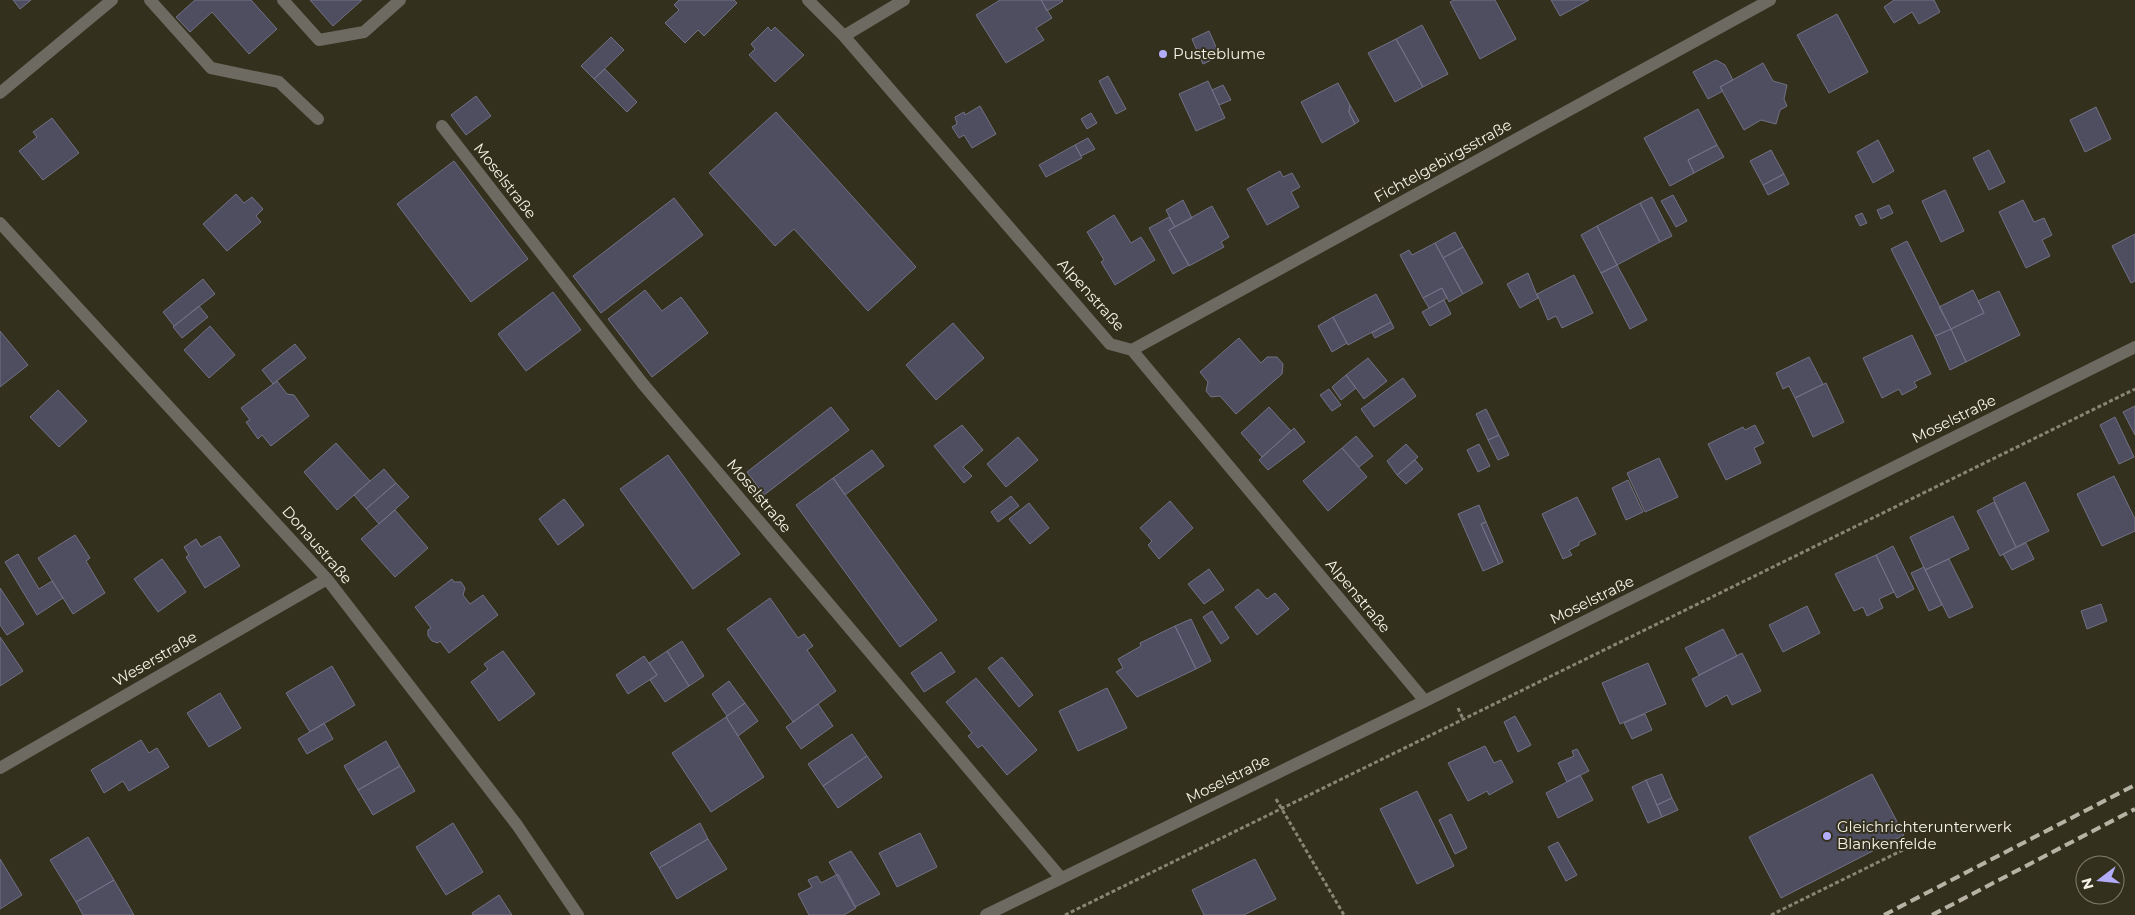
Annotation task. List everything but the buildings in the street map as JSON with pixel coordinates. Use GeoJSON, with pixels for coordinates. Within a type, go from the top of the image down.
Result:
{"type":"FeatureCollection","features":[{"type":"Feature","properties":{"kind":"street"},"geometry":{"type":"LineString","coordinates":[[150,0],[211,68],[279,82],[318,119]]}},
{"type":"Feature","properties":{"kind":"street"},"geometry":{"type":"LineString","coordinates":[[283,0],[319,40],[364,32],[400,0]]}},
{"type":"Feature","properties":{"kind":"street","name":"Alpenstraße"},"geometry":{"type":"LineString","coordinates":[[808,0],[844,36],[1110,344],[1132,350],[1425,701]]}},
{"type":"Feature","properties":{"kind":"street"},"geometry":{"type":"LineString","coordinates":[[844,36],[904,0]]}},
{"type":"Feature","properties":{"kind":"street","name":"Fichtelgebirgsstraße"},"geometry":{"type":"LineString","coordinates":[[1132,350],[1770,0]]}},
{"type":"Feature","properties":{"kind":"street"},"geometry":{"type":"LineString","coordinates":[[0,93],[110,1]]}},
{"type":"Feature","properties":{"kind":"street","name":"Moselstraße"},"geometry":{"type":"LineString","coordinates":[[442,126],[643,384],[1061,878]]}},
{"type":"Feature","properties":{"kind":"street","name":"Donaustraße"},"geometry":{"type":"LineString","coordinates":[[0,223],[326,579],[517,825],[578,915]]}},
{"type":"Feature","properties":{"kind":"street","name":"Moselstraße"},"geometry":{"type":"LineString","coordinates":[[986,915],[1425,701],[2135,347]]}},
{"type":"Feature","properties":{"kind":"street","name":"Weserstraße"},"geometry":{"type":"LineString","coordinates":[[0,768],[326,579]]}},
{"type":"Feature","properties":{"kind":"path"},"geometry":{"type":"LineString","coordinates":[[1064,915],[2135,389]]}},
{"type":"Feature","properties":{"kind":"path"},"geometry":{"type":"LineString","coordinates":[[1264,779],[1344,915]]}},
{"type":"Feature","properties":{"kind":"path"},"geometry":{"type":"LineString","coordinates":[[1772,915],[1911,846]]}},
{"type":"Feature","properties":{"kind":"railway"},"geometry":{"type":"LineString","coordinates":[[1884,915],[2135,785]]}},
{"type":"Feature","properties":{"kind":"railway"},"geometry":{"type":"LineString","coordinates":[[1932,915],[2135,809]]}},
{"type":"Feature","properties":{"kind":"place","name":"Pusteblume"},"geometry":{"type":"Point","coordinates":[1163,54]}},
{"type":"Feature","properties":{"kind":"place","name":"Gleichrichterunterwerk Blankenfelde"},"geometry":{"type":"Point","coordinates":[1827,836]}}]}
